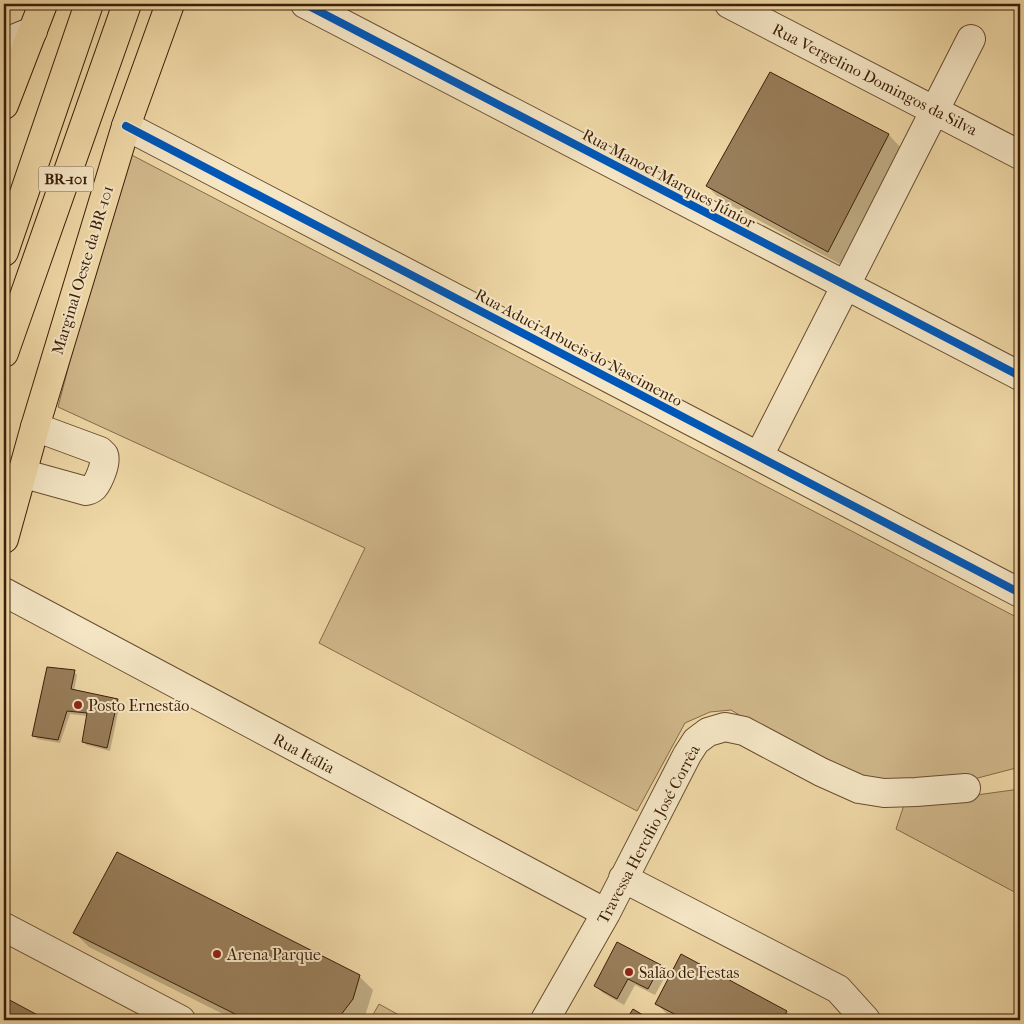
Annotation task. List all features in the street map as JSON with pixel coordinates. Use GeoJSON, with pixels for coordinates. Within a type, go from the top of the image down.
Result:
{"type":"FeatureCollection","features":[{"type":"Feature","properties":{"kind":"main road"},"geometry":{"type":"LineString","coordinates":[[4,105],[43,4]]}},
{"type":"Feature","properties":{"kind":"main road","name":"BR-101"},"geometry":{"type":"LineString","coordinates":[[4,252],[89,4]]}},
{"type":"Feature","properties":{"kind":"main road","name":"BR-101"},"geometry":{"type":"LineString","coordinates":[[4,353],[127,4]]}},
{"type":"Feature","properties":{"kind":"main road","name":"Marginal Oeste da BR-101"},"geometry":{"type":"LineString","coordinates":[[4,538],[21,473],[126,126],[170,4]]}},
{"type":"Feature","properties":{"kind":"street","name":"Rua Manoel Marques Júnior"},"geometry":{"type":"LineString","coordinates":[[305,4],[1020,376]]}},
{"type":"Feature","properties":{"kind":"street","name":"Rua Vergelino Domingos da Silva"},"geometry":{"type":"LineString","coordinates":[[729,4],[1020,155]]}},
{"type":"Feature","properties":{"kind":"street"},"geometry":{"type":"LineString","coordinates":[[4,41],[33,32]]}},
{"type":"Feature","properties":{"kind":"street"},"geometry":{"type":"LineString","coordinates":[[759,456],[971,39]]}},
{"type":"Feature","properties":{"kind":"street","name":"Rua Aduci Arbueis do Nascimento"},"geometry":{"type":"LineString","coordinates":[[126,126],[1020,593]]}},
{"type":"Feature","properties":{"kind":"street"},"geometry":{"type":"LineString","coordinates":[[21,473],[90,490],[94,487],[106,463],[104,455],[100,451],[35,427]]}},
{"type":"Feature","properties":{"kind":"street","name":"Rua Itália"},"geometry":{"type":"LineString","coordinates":[[4,592],[606,913]]}},
{"type":"Feature","properties":{"kind":"street","name":"Travessa Hercílio José Corrêa"},"geometry":{"type":"LineString","coordinates":[[546,1020],[606,913],[696,741],[708,732],[725,727],[744,731],[821,772],[859,789],[884,793],[966,788]]}},
{"type":"Feature","properties":{"kind":"street"},"geometry":{"type":"LineString","coordinates":[[623,878],[838,988],[866,1020]]}},
{"type":"Feature","properties":{"kind":"street"},"geometry":{"type":"LineString","coordinates":[[4,927],[181,1020]]}},
{"type":"Feature","properties":{"kind":"shaded area"},"geometry":{"type":"Polygon","coordinates":[[[124,151],[1020,619],[1020,767],[970,780],[881,785],[820,764],[731,710],[710,712],[685,723],[637,811],[319,643],[365,548],[58,407],[124,151]]]}},
{"type":"Feature","properties":{"kind":"shaded area"},"geometry":{"type":"Polygon","coordinates":[[[1020,789],[1020,895],[896,829],[904,805],[1020,789]]]}},
{"type":"Feature","properties":{"kind":"shaded area"},"geometry":{"type":"Polygon","coordinates":[[[379,1004],[408,1020],[370,1020],[379,1004]]]}},
{"type":"Feature","properties":{"kind":"building"},"geometry":{"type":"Polygon","coordinates":[[[770,72],[889,134],[828,252],[706,186],[770,72]]]}},
{"type":"Feature","properties":{"kind":"building","name":"Posto Ernestão"},"geometry":{"type":"Polygon","coordinates":[[[47,667],[75,670],[71,689],[118,699],[107,748],[82,742],[87,713],[67,711],[58,740],[32,736],[47,667]]]}},
{"type":"Feature","properties":{"kind":"building","name":"Arena Parque"},"geometry":{"type":"Polygon","coordinates":[[[117,852],[360,975],[353,999],[337,1020],[247,1020],[73,933],[117,852]]]}},
{"type":"Feature","properties":{"kind":"building","name":"Salão de Festas"},"geometry":{"type":"Polygon","coordinates":[[[617,942],[661,965],[648,989],[628,979],[617,999],[594,986],[617,942]]]}},
{"type":"Feature","properties":{"kind":"building"},"geometry":{"type":"Polygon","coordinates":[[[681,954],[787,1011],[782,1020],[686,1020],[655,1004],[681,954]]]}},
{"type":"Feature","properties":{"kind":"building"},"geometry":{"type":"Polygon","coordinates":[[[4,997],[47,1020],[4,1020],[4,997]]]}},
{"type":"Feature","properties":{"kind":"building"},"geometry":{"type":"Polygon","coordinates":[[[633,1009],[651,1020],[626,1020],[633,1009]]]}},
{"type":"Feature","properties":{"kind":"cycle path"},"geometry":{"type":"LineString","coordinates":[[305,4],[1020,376]]}},
{"type":"Feature","properties":{"kind":"cycle path"},"geometry":{"type":"LineString","coordinates":[[126,126],[1020,593]]}},
{"type":"Feature","properties":{"kind":"place","name":"Posto Ernestão"},"geometry":{"type":"Point","coordinates":[78,705]}},
{"type":"Feature","properties":{"kind":"place","name":"Arena Parque"},"geometry":{"type":"Point","coordinates":[217,954]}},
{"type":"Feature","properties":{"kind":"place","name":"Salão de Festas"},"geometry":{"type":"Point","coordinates":[629,972]}}]}
